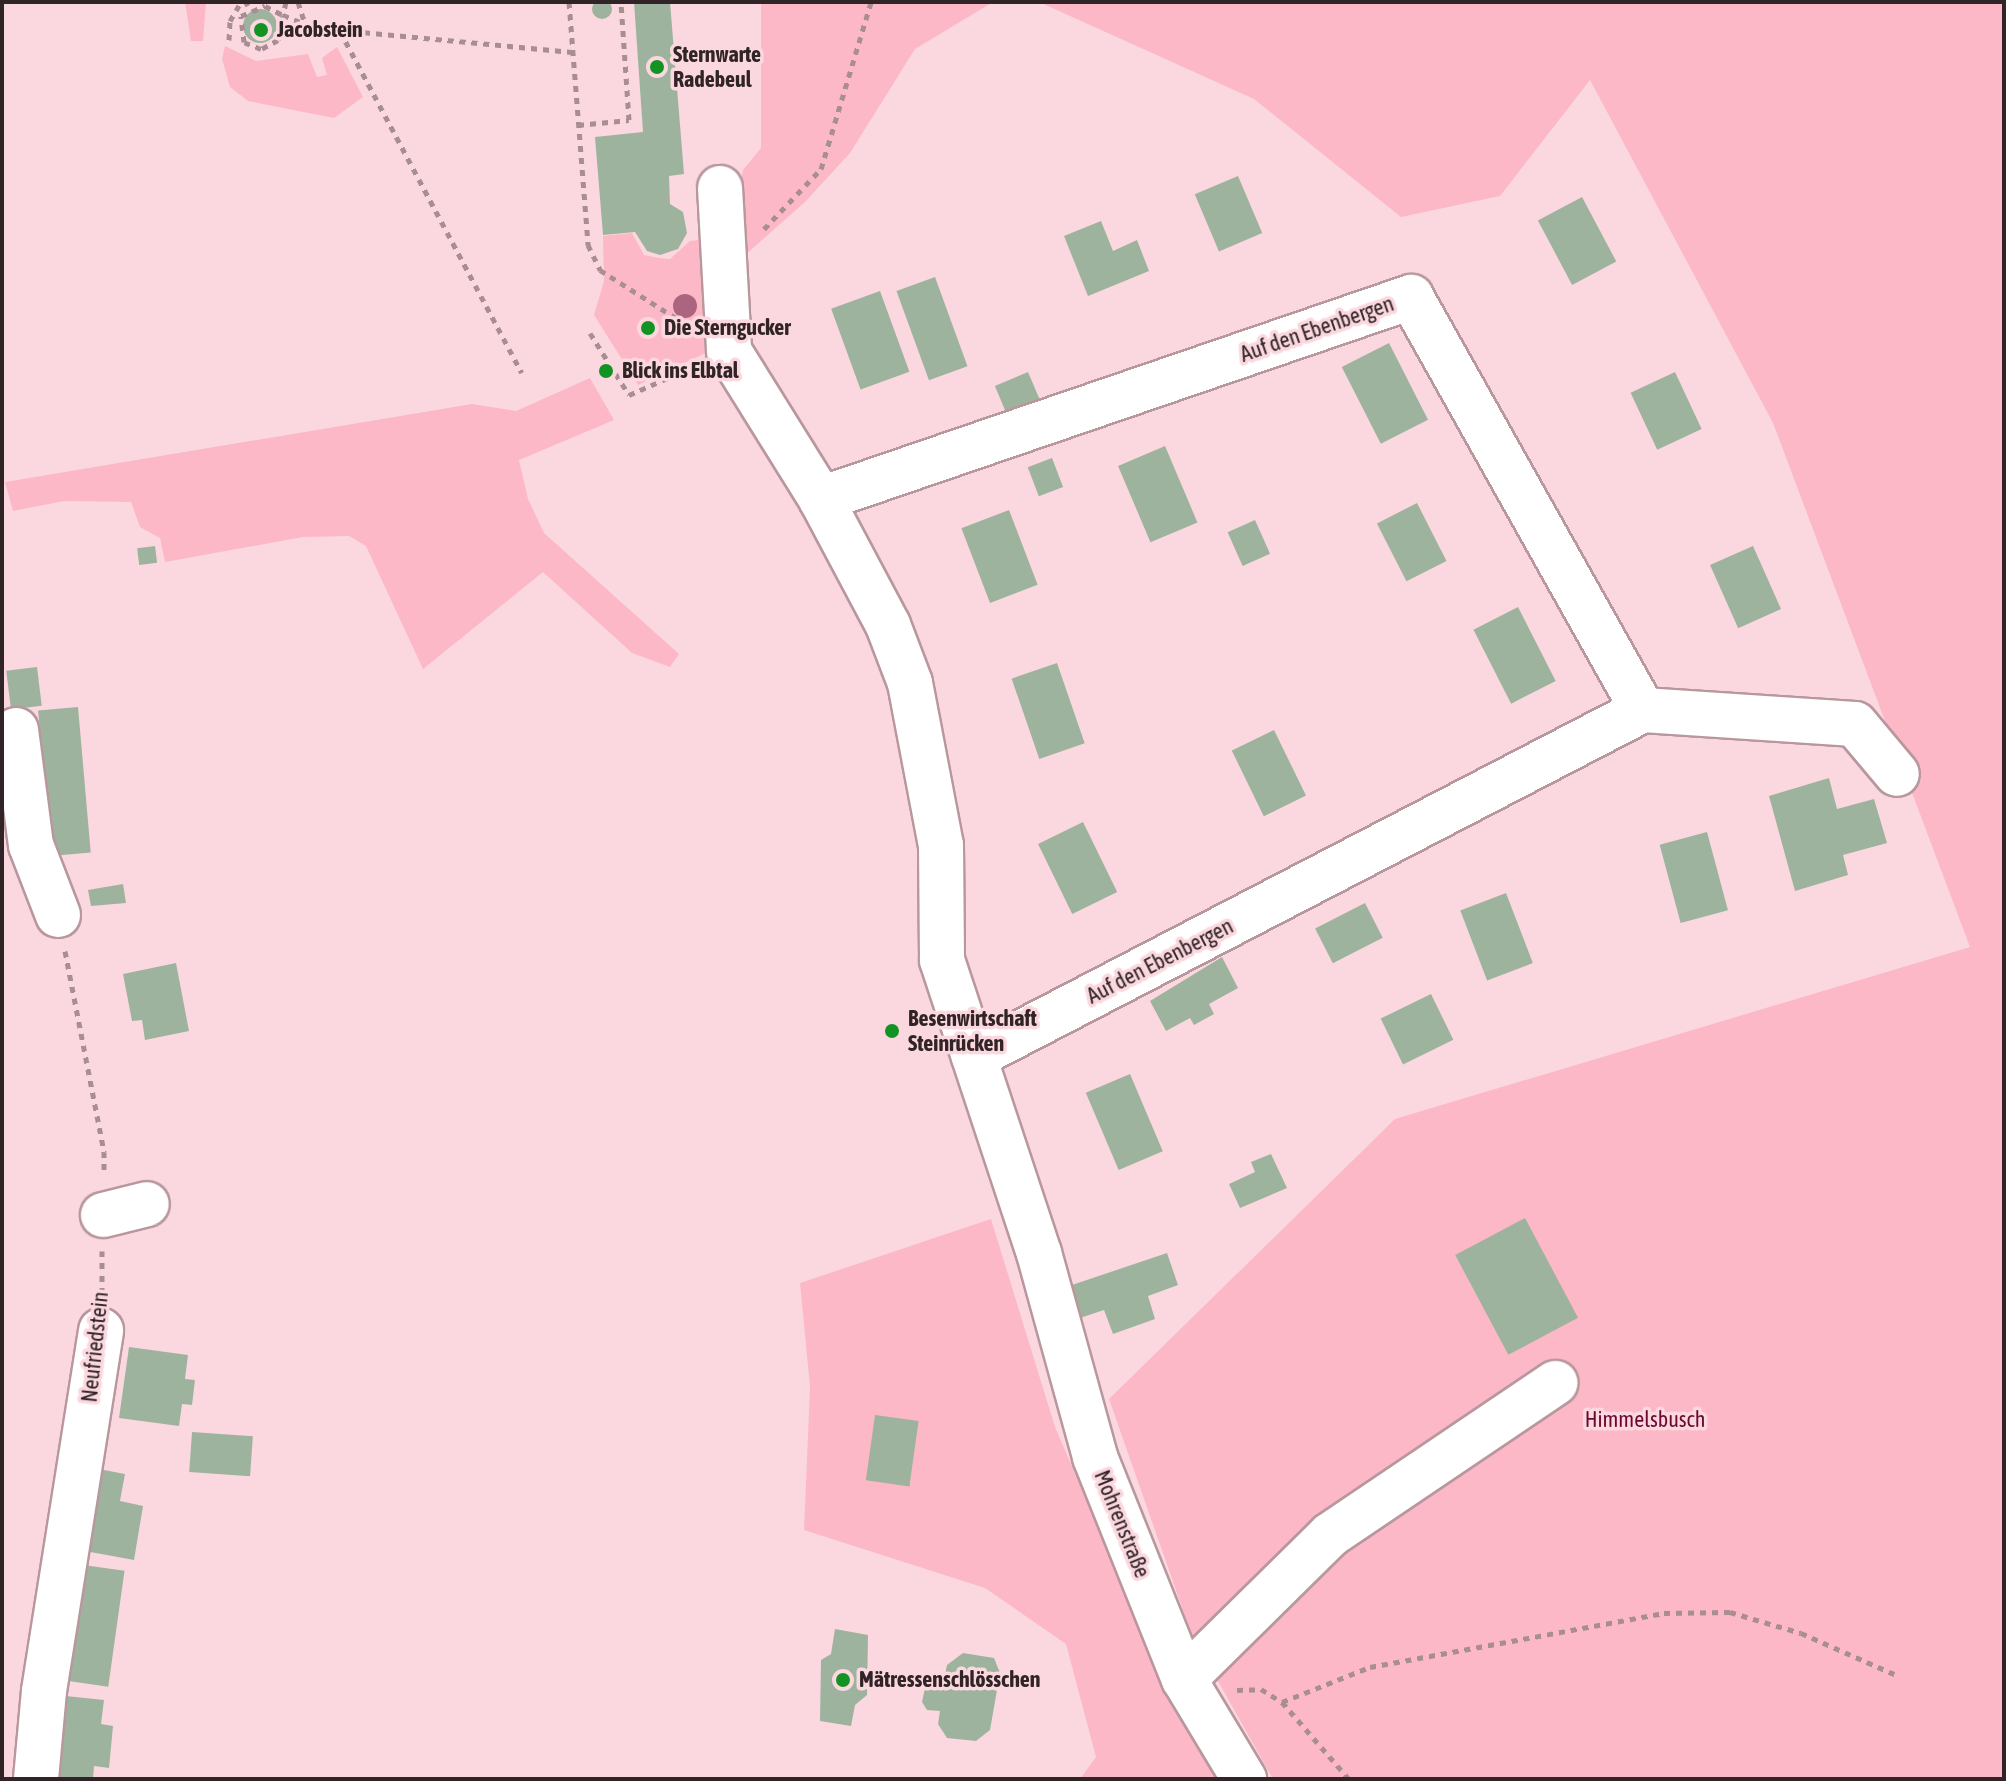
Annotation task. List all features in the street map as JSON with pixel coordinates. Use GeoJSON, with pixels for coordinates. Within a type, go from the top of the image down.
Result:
{"type":"FeatureCollection","features":[{"type":"Feature","properties":{"kind":"street"},"geometry":{"type":"LineString","coordinates":[[720,188],[729,351],[821,499],[888,625],[910,683],[941,845],[942,960],[974,1057]]}},
{"type":"Feature","properties":{"kind":"street","name":"Auf den Ebenbergen"},"geometry":{"type":"LineString","coordinates":[[821,499],[1411,297],[1643,710],[974,1057]]}},
{"type":"Feature","properties":{"kind":"street"},"geometry":{"type":"LineString","coordinates":[[1643,710],[1855,724],[1897,774]]}},
{"type":"Feature","properties":{"kind":"street"},"geometry":{"type":"LineString","coordinates":[[16,730],[31,845],[58,915]]}},
{"type":"Feature","properties":{"kind":"street","name":"Mohrenstraße"},"geometry":{"type":"LineString","coordinates":[[974,1057],[1039,1253],[1095,1457],[1184,1679],[1244,1779]]}},
{"type":"Feature","properties":{"kind":"street"},"geometry":{"type":"LineString","coordinates":[[103,1215],[147,1204]]}},
{"type":"Feature","properties":{"kind":"street","name":"Neufriedstein"},"geometry":{"type":"LineString","coordinates":[[36,1779],[44,1691],[101,1330]]}},
{"type":"Feature","properties":{"kind":"street"},"geometry":{"type":"LineString","coordinates":[[1184,1679],[1330,1535],[1555,1383]]}},
{"type":"Feature","properties":{"kind":"path"},"geometry":{"type":"LineString","coordinates":[[286,2],[283,15],[278,40],[261,49],[244,42],[239,26],[247,11],[265,6],[283,15],[305,24],[340,30],[572,52]]}},
{"type":"Feature","properties":{"kind":"path"},"geometry":{"type":"LineString","coordinates":[[298,2],[305,24]]}},
{"type":"Feature","properties":{"kind":"path"},"geometry":{"type":"LineString","coordinates":[[569,2],[588,245],[600,270],[729,351]]}},
{"type":"Feature","properties":{"kind":"path"},"geometry":{"type":"LineString","coordinates":[[578,125],[629,120],[621,2]]}},
{"type":"Feature","properties":{"kind":"path"},"geometry":{"type":"LineString","coordinates":[[724,271],[821,169],[871,2]]}},
{"type":"Feature","properties":{"kind":"path"},"geometry":{"type":"LineString","coordinates":[[229,40],[230,21],[245,3]]}},
{"type":"Feature","properties":{"kind":"path"},"geometry":{"type":"LineString","coordinates":[[340,30],[522,373]]}},
{"type":"Feature","properties":{"kind":"path"},"geometry":{"type":"LineString","coordinates":[[590,333],[629,395],[729,351]]}},
{"type":"Feature","properties":{"kind":"path","name":"Neufriedstein"},"geometry":{"type":"LineString","coordinates":[[58,915],[104,1152],[101,1330]]}},
{"type":"Feature","properties":{"kind":"path"},"geometry":{"type":"LineString","coordinates":[[1282,1702],[1370,1667],[1664,1613],[1730,1612],[1801,1633],[1894,1674]]}},
{"type":"Feature","properties":{"kind":"path"},"geometry":{"type":"LineString","coordinates":[[1231,1690],[1261,1689],[1282,1702],[1349,1779]]}},
{"type":"Feature","properties":{"kind":"green space"},"geometry":{"type":"Polygon","coordinates":[[[185,2],[206,2],[203,41],[191,41],[185,2]]]}},
{"type":"Feature","properties":{"kind":"green space"},"geometry":{"type":"Polygon","coordinates":[[[761,2],[993,2],[915,49],[850,153],[805,202],[737,262],[735,211],[743,170],[761,148],[761,2]]]}},
{"type":"Feature","properties":{"kind":"green space","name":"Himmelsbusch"},"geometry":{"type":"Polygon","coordinates":[[[1039,2],[2004,2],[2004,1779],[1273,1779],[1191,1633],[1109,1399],[1395,1119],[1970,947],[1773,423],[1590,80],[1500,196],[1401,217],[1254,99],[1039,2]]]}},
{"type":"Feature","properties":{"kind":"green space"},"geometry":{"type":"Polygon","coordinates":[[[225,46],[256,61],[308,54],[317,77],[327,75],[322,58],[337,47],[363,97],[334,118],[248,101],[230,87],[222,59],[225,46]]]}},
{"type":"Feature","properties":{"kind":"green space"},"geometry":{"type":"Polygon","coordinates":[[[632,233],[644,255],[670,259],[690,241],[707,239],[714,349],[638,385],[594,315],[604,281],[603,236],[632,233]]]}},
{"type":"Feature","properties":{"kind":"green space"},"geometry":{"type":"Polygon","coordinates":[[[590,378],[614,420],[519,460],[528,499],[544,533],[679,654],[670,667],[632,653],[543,572],[423,669],[366,546],[349,536],[303,537],[165,562],[160,538],[140,527],[131,502],[64,501],[13,511],[5,482],[472,404],[516,411],[590,378]]]}},
{"type":"Feature","properties":{"kind":"green space"},"geometry":{"type":"Polygon","coordinates":[[[991,1219],[1055,1427],[1166,1684],[1224,1779],[1080,1779],[1096,1757],[1066,1644],[985,1588],[804,1530],[810,1387],[800,1283],[991,1219]]]}},
{"type":"Feature","properties":{"kind":"building"},"geometry":{"type":"Polygon","coordinates":[[[602,-1],[609,2],[612,9],[609,16],[602,19],[595,16],[592,9],[595,2],[602,-1]]]}},
{"type":"Feature","properties":{"kind":"building","name":"Sternwarte Radebeul"},"geometry":{"type":"Polygon","coordinates":[[[634,2],[670,2],[684,174],[669,176],[670,204],[683,212],[687,233],[678,249],[660,255],[647,251],[635,232],[603,235],[595,137],[643,132],[634,2]]]}},
{"type":"Feature","properties":{"kind":"building","name":"Jacobstein"},"geometry":{"type":"Polygon","coordinates":[[[260,9],[272,14],[277,26],[272,38],[260,43],[248,38],[243,26],[248,14],[260,9]]]}},
{"type":"Feature","properties":{"kind":"building"},"geometry":{"type":"Polygon","coordinates":[[[1238,176],[1262,233],[1219,251],[1195,194],[1238,176]]]}},
{"type":"Feature","properties":{"kind":"building"},"geometry":{"type":"Polygon","coordinates":[[[1582,197],[1616,261],[1572,285],[1538,220],[1582,197]]]}},
{"type":"Feature","properties":{"kind":"building"},"geometry":{"type":"Polygon","coordinates":[[[1101,221],[1113,251],[1137,240],[1149,271],[1088,296],[1064,236],[1101,221]]]}},
{"type":"Feature","properties":{"kind":"building"},"geometry":{"type":"Polygon","coordinates":[[[935,277],[967,366],[929,380],[896,291],[935,277]]]}},
{"type":"Feature","properties":{"kind":"building"},"geometry":{"type":"Polygon","coordinates":[[[880,291],[909,372],[861,390],[831,309],[880,291]]]}},
{"type":"Feature","properties":{"kind":"building"},"geometry":{"type":"Polygon","coordinates":[[[1389,343],[1428,420],[1381,444],[1342,367],[1389,343]]]}},
{"type":"Feature","properties":{"kind":"building"},"geometry":{"type":"Polygon","coordinates":[[[1028,372],[1040,400],[1007,414],[995,386],[1028,372]]]}},
{"type":"Feature","properties":{"kind":"building"},"geometry":{"type":"Polygon","coordinates":[[[1675,372],[1702,429],[1657,450],[1631,393],[1675,372]]]}},
{"type":"Feature","properties":{"kind":"building"},"geometry":{"type":"Polygon","coordinates":[[[1165,446],[1197,522],[1150,542],[1118,466],[1165,446]]]}},
{"type":"Feature","properties":{"kind":"building"},"geometry":{"type":"Polygon","coordinates":[[[1052,458],[1063,487],[1039,496],[1028,467],[1052,458]]]}},
{"type":"Feature","properties":{"kind":"building"},"geometry":{"type":"Polygon","coordinates":[[[1417,503],[1447,561],[1406,581],[1377,523],[1417,503]]]}},
{"type":"Feature","properties":{"kind":"building"},"geometry":{"type":"Polygon","coordinates":[[[1009,510],[1038,585],[990,603],[961,528],[1009,510]]]}},
{"type":"Feature","properties":{"kind":"building"},"geometry":{"type":"Polygon","coordinates":[[[1255,520],[1270,554],[1243,566],[1228,532],[1255,520]]]}},
{"type":"Feature","properties":{"kind":"building"},"geometry":{"type":"Polygon","coordinates":[[[155,546],[157,563],[139,565],[137,548],[155,546]]]}},
{"type":"Feature","properties":{"kind":"building"},"geometry":{"type":"Polygon","coordinates":[[[1753,546],[1781,609],[1738,628],[1710,565],[1753,546]]]}},
{"type":"Feature","properties":{"kind":"building"},"geometry":{"type":"Polygon","coordinates":[[[1518,607],[1556,681],[1511,704],[1473,630],[1518,607]]]}},
{"type":"Feature","properties":{"kind":"building"},"geometry":{"type":"Polygon","coordinates":[[[1057,663],[1085,743],[1039,759],[1012,679],[1057,663]]]}},
{"type":"Feature","properties":{"kind":"building"},"geometry":{"type":"Polygon","coordinates":[[[37,667],[42,706],[11,709],[6,671],[37,667]]]}},
{"type":"Feature","properties":{"kind":"building"},"geometry":{"type":"Polygon","coordinates":[[[78,707],[91,852],[51,856],[38,710],[78,707]]]}},
{"type":"Feature","properties":{"kind":"building"},"geometry":{"type":"Polygon","coordinates":[[[1274,730],[1306,796],[1264,816],[1232,751],[1274,730]]]}},
{"type":"Feature","properties":{"kind":"building"},"geometry":{"type":"Polygon","coordinates":[[[1829,778],[1837,809],[1874,799],[1887,843],[1843,855],[1848,875],[1795,891],[1769,796],[1829,778]]]}},
{"type":"Feature","properties":{"kind":"building"},"geometry":{"type":"Polygon","coordinates":[[[1083,822],[1117,892],[1072,914],[1038,844],[1083,822]]]}},
{"type":"Feature","properties":{"kind":"building"},"geometry":{"type":"Polygon","coordinates":[[[1707,832],[1728,910],[1681,923],[1660,845],[1707,832]]]}},
{"type":"Feature","properties":{"kind":"building"},"geometry":{"type":"Polygon","coordinates":[[[123,884],[126,903],[91,906],[88,890],[123,884]]]}},
{"type":"Feature","properties":{"kind":"building"},"geometry":{"type":"Polygon","coordinates":[[[1506,893],[1533,963],[1487,981],[1460,911],[1506,893]]]}},
{"type":"Feature","properties":{"kind":"building"},"geometry":{"type":"Polygon","coordinates":[[[1365,903],[1383,938],[1333,963],[1315,928],[1365,903]]]}},
{"type":"Feature","properties":{"kind":"building"},"geometry":{"type":"Polygon","coordinates":[[[1222,957],[1238,988],[1209,1004],[1214,1014],[1194,1025],[1190,1018],[1166,1031],[1150,1001],[1222,957]]]}},
{"type":"Feature","properties":{"kind":"building"},"geometry":{"type":"Polygon","coordinates":[[[176,963],[189,1031],[145,1040],[142,1020],[132,1021],[123,974],[176,963]]]}},
{"type":"Feature","properties":{"kind":"building"},"geometry":{"type":"Polygon","coordinates":[[[1431,994],[1453,1040],[1403,1064],[1381,1019],[1431,994]]]}},
{"type":"Feature","properties":{"kind":"building"},"geometry":{"type":"Polygon","coordinates":[[[1130,1074],[1163,1151],[1119,1170],[1086,1093],[1130,1074]]]}},
{"type":"Feature","properties":{"kind":"building"},"geometry":{"type":"Polygon","coordinates":[[[1271,1154],[1287,1188],[1240,1208],[1229,1184],[1255,1172],[1251,1162],[1271,1154]]]}},
{"type":"Feature","properties":{"kind":"building"},"geometry":{"type":"Polygon","coordinates":[[[1525,1218],[1578,1318],[1508,1355],[1455,1255],[1525,1218]]]}},
{"type":"Feature","properties":{"kind":"building"},"geometry":{"type":"Polygon","coordinates":[[[1167,1253],[1178,1285],[1148,1296],[1155,1319],[1113,1334],[1104,1310],[1080,1318],[1069,1286],[1167,1253]]]}},
{"type":"Feature","properties":{"kind":"building"},"geometry":{"type":"Polygon","coordinates":[[[129,1347],[188,1355],[185,1379],[195,1380],[192,1405],[182,1404],[179,1426],[119,1418],[129,1347]]]}},
{"type":"Feature","properties":{"kind":"building"},"geometry":{"type":"Polygon","coordinates":[[[875,1415],[919,1421],[909,1486],[866,1480],[875,1415]]]}},
{"type":"Feature","properties":{"kind":"building"},"geometry":{"type":"Polygon","coordinates":[[[192,1432],[253,1436],[250,1476],[189,1472],[192,1432]]]}},
{"type":"Feature","properties":{"kind":"building"},"geometry":{"type":"Polygon","coordinates":[[[88,1467],[125,1474],[120,1501],[143,1506],[134,1560],[74,1549],[88,1467]]]}},
{"type":"Feature","properties":{"kind":"building"},"geometry":{"type":"Polygon","coordinates":[[[76,1564],[125,1571],[108,1687],[60,1680],[76,1564]]]}},
{"type":"Feature","properties":{"kind":"building","name":"Mätressenschlösschen"},"geometry":{"type":"Polygon","coordinates":[[[835,1629],[868,1635],[867,1695],[855,1705],[851,1726],[820,1721],[821,1660],[831,1654],[835,1629]]]}},
{"type":"Feature","properties":{"kind":"building"},"geometry":{"type":"Polygon","coordinates":[[[963,1653],[994,1658],[1000,1673],[990,1730],[976,1741],[947,1738],[938,1724],[940,1711],[927,1710],[922,1702],[927,1679],[933,1673],[945,1675],[947,1665],[963,1653]]]}},
{"type":"Feature","properties":{"kind":"building"},"geometry":{"type":"Polygon","coordinates":[[[56,1695],[104,1700],[101,1724],[113,1726],[109,1768],[94,1766],[93,1779],[48,1779],[56,1695]]]}},
{"type":"Feature","properties":{"kind":"place","name":"Jacobstein"},"geometry":{"type":"Point","coordinates":[261,30]}},
{"type":"Feature","properties":{"kind":"place","name":"Sternwarte Radebeul"},"geometry":{"type":"Point","coordinates":[657,67]}},
{"type":"Feature","properties":{"kind":"place","name":"Die Sterngucker"},"geometry":{"type":"Point","coordinates":[648,328]}},
{"type":"Feature","properties":{"kind":"place","name":"Blick ins Elbtal"},"geometry":{"type":"Point","coordinates":[606,371]}},
{"type":"Feature","properties":{"kind":"place","name":"Besenwirtschaft Steinrücken"},"geometry":{"type":"Point","coordinates":[892,1031]}},
{"type":"Feature","properties":{"kind":"place","name":"Mätressenschlösschen"},"geometry":{"type":"Point","coordinates":[843,1680]}}]}
